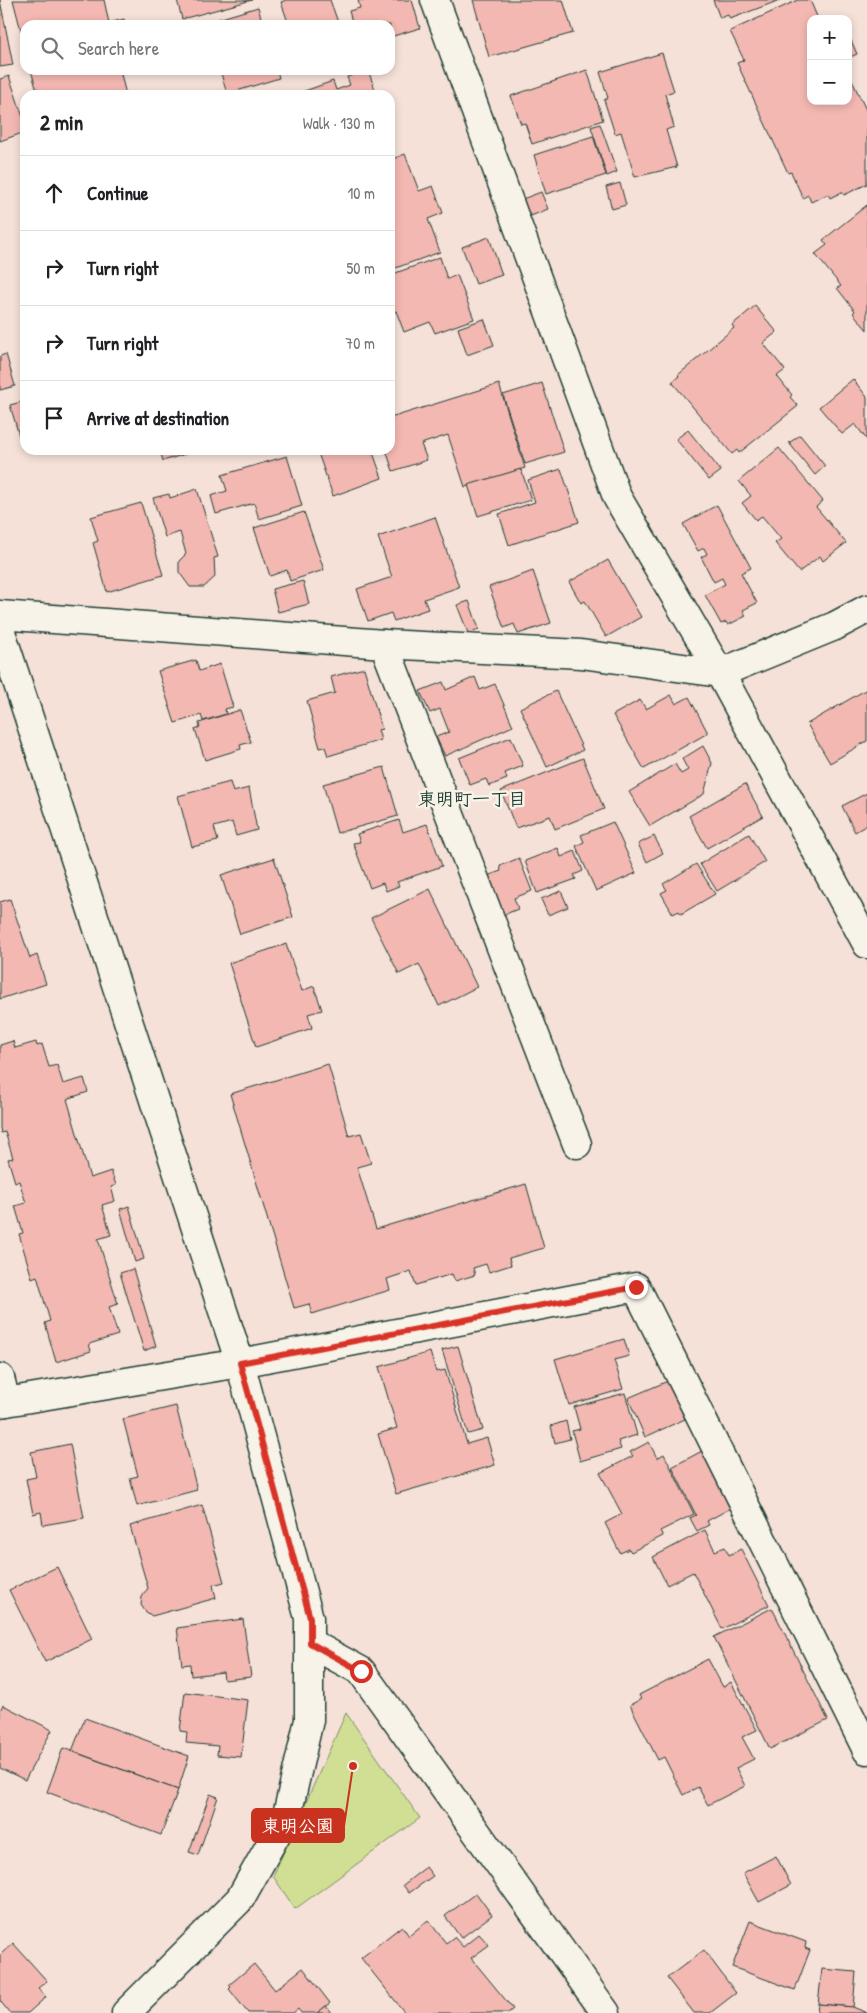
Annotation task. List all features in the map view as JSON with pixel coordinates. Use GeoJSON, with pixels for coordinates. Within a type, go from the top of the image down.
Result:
{"type":"FeatureCollection","features":[{"type":"Feature","properties":{"kind":"street"},"geometry":{"type":"LineString","coordinates":[[435,0],[616,497],[720,673],[867,944]]}},
{"type":"Feature","properties":{"kind":"street"},"geometry":{"type":"LineString","coordinates":[[0,615],[384,644],[581,654],[720,673],[835,626],[867,609]]}},
{"type":"Feature","properties":{"kind":"street"},"geometry":{"type":"LineString","coordinates":[[0,629],[240,1363],[310,1618],[309,1720],[287,1815],[240,1899],[126,2013]]}},
{"type":"Feature","properties":{"kind":"street"},"geometry":{"type":"LineString","coordinates":[[384,644],[576,1144]]}},
{"type":"Feature","properties":{"kind":"street"},"geometry":{"type":"LineString","coordinates":[[2,1394],[240,1363],[636,1287],[867,1750]]}},
{"type":"Feature","properties":{"kind":"street"},"geometry":{"type":"LineString","coordinates":[[310,1643],[361,1671],[606,2013]]}},
{"type":"Feature","properties":{"kind":"green space"},"geometry":{"type":"Polygon","coordinates":[[[346,1713],[420,1818],[295,1909],[273,1876],[346,1713]]]}},
{"type":"Feature","properties":{"kind":"building"},"geometry":{"type":"Polygon","coordinates":[[[0,0],[13,65],[0,67],[0,0]]]}},
{"type":"Feature","properties":{"kind":"building"},"geometry":{"type":"Polygon","coordinates":[[[13,0],[104,0],[108,20],[20,20],[20,27],[13,0]]]}},
{"type":"Feature","properties":{"kind":"building"},"geometry":{"type":"Polygon","coordinates":[[[177,0],[252,0],[182,19],[177,0]]]}},
{"type":"Feature","properties":{"kind":"building"},"geometry":{"type":"Polygon","coordinates":[[[286,0],[330,0],[337,20],[287,20],[281,2],[286,0]]]}},
{"type":"Feature","properties":{"kind":"building"},"geometry":{"type":"Polygon","coordinates":[[[358,0],[412,0],[420,28],[395,36],[395,20],[352,20],[349,11],[360,8],[358,0]]]}},
{"type":"Feature","properties":{"kind":"building"},"geometry":{"type":"Polygon","coordinates":[[[473,0],[563,0],[573,33],[489,57],[473,0]]]}},
{"type":"Feature","properties":{"kind":"building"},"geometry":{"type":"Polygon","coordinates":[[[713,0],[780,0],[730,19],[728,15],[720,18],[713,0]]]}},
{"type":"Feature","properties":{"kind":"building"},"geometry":{"type":"Polygon","coordinates":[[[798,0],[810,0],[816,15],[807,15],[807,105],[852,105],[852,80],[867,112],[867,184],[844,195],[842,192],[830,198],[828,194],[811,202],[808,195],[803,198],[791,172],[788,173],[737,63],[744,60],[730,31],[798,0]]]}},
{"type":"Feature","properties":{"kind":"building"},"geometry":{"type":"Polygon","coordinates":[[[258,7],[262,20],[215,20],[258,7]]]}},
{"type":"Feature","properties":{"kind":"building"},"geometry":{"type":"Polygon","coordinates":[[[852,43],[857,54],[852,56],[852,43]]]}},
{"type":"Feature","properties":{"kind":"building"},"geometry":{"type":"Polygon","coordinates":[[[662,53],[674,91],[665,94],[674,127],[666,130],[677,167],[635,177],[621,132],[615,134],[604,100],[608,98],[600,72],[662,53]]]}},
{"type":"Feature","properties":{"kind":"building"},"geometry":{"type":"Polygon","coordinates":[[[587,70],[603,120],[532,144],[525,123],[521,124],[511,96],[587,70]]]}},
{"type":"Feature","properties":{"kind":"building"},"geometry":{"type":"Polygon","coordinates":[[[32,75],[121,75],[125,90],[37,90],[32,75]]]}},
{"type":"Feature","properties":{"kind":"building"},"geometry":{"type":"Polygon","coordinates":[[[221,75],[278,75],[279,78],[240,90],[226,90],[221,75]]]}},
{"type":"Feature","properties":{"kind":"building"},"geometry":{"type":"Polygon","coordinates":[[[370,75],[375,90],[336,90],[350,85],[347,77],[370,75]]]}},
{"type":"Feature","properties":{"kind":"building"},"geometry":{"type":"Polygon","coordinates":[[[9,76],[20,108],[20,134],[0,141],[0,79],[9,76]]]}},
{"type":"Feature","properties":{"kind":"building"},"geometry":{"type":"Polygon","coordinates":[[[333,81],[336,90],[307,90],[333,81]]]}},
{"type":"Feature","properties":{"kind":"building"},"geometry":{"type":"Polygon","coordinates":[[[600,124],[617,172],[607,176],[591,127],[600,124]]]}},
{"type":"Feature","properties":{"kind":"building"},"geometry":{"type":"Polygon","coordinates":[[[593,136],[606,175],[546,194],[534,155],[593,136]]]}},
{"type":"Feature","properties":{"kind":"building"},"geometry":{"type":"Polygon","coordinates":[[[405,154],[419,191],[433,186],[443,213],[428,219],[440,252],[395,268],[395,158],[405,154]]]}},
{"type":"Feature","properties":{"kind":"building"},"geometry":{"type":"Polygon","coordinates":[[[620,183],[626,205],[612,209],[606,187],[620,183]]]}},
{"type":"Feature","properties":{"kind":"building"},"geometry":{"type":"Polygon","coordinates":[[[541,192],[548,209],[526,218],[520,200],[541,192]]]}},
{"type":"Feature","properties":{"kind":"building"},"geometry":{"type":"Polygon","coordinates":[[[867,205],[867,330],[853,313],[855,311],[837,288],[841,286],[815,254],[827,245],[823,240],[867,205]]]}},
{"type":"Feature","properties":{"kind":"building"},"geometry":{"type":"Polygon","coordinates":[[[489,237],[502,275],[476,284],[462,247],[489,237]]]}},
{"type":"Feature","properties":{"kind":"building"},"geometry":{"type":"Polygon","coordinates":[[[440,257],[447,279],[457,275],[474,319],[435,333],[430,322],[404,332],[395,311],[395,273],[440,257]]]}},
{"type":"Feature","properties":{"kind":"building"},"geometry":{"type":"Polygon","coordinates":[[[755,306],[777,332],[763,343],[785,370],[777,376],[798,406],[739,453],[737,450],[732,454],[672,382],[734,328],[732,325],[755,306]]]}},
{"type":"Feature","properties":{"kind":"building"},"geometry":{"type":"Polygon","coordinates":[[[484,319],[494,345],[467,355],[458,328],[484,319]]]}},
{"type":"Feature","properties":{"kind":"building"},"geometry":{"type":"Polygon","coordinates":[[[6,354],[15,386],[0,390],[0,356],[6,354]]]}},
{"type":"Feature","properties":{"kind":"building"},"geometry":{"type":"Polygon","coordinates":[[[853,379],[867,397],[867,440],[855,424],[842,434],[819,407],[853,379]]]}},
{"type":"Feature","properties":{"kind":"building"},"geometry":{"type":"Polygon","coordinates":[[[542,383],[564,452],[525,464],[503,395],[542,383]]]}},
{"type":"Feature","properties":{"kind":"building"},"geometry":{"type":"Polygon","coordinates":[[[499,384],[525,468],[465,487],[448,435],[421,444],[427,460],[393,471],[388,455],[395,455],[395,416],[499,384]]]}},
{"type":"Feature","properties":{"kind":"building"},"geometry":{"type":"Polygon","coordinates":[[[20,402],[20,439],[10,405],[20,402]]]}},
{"type":"Feature","properties":{"kind":"building"},"geometry":{"type":"Polygon","coordinates":[[[688,430],[721,471],[709,480],[676,439],[688,430]]]}},
{"type":"Feature","properties":{"kind":"building"},"geometry":{"type":"Polygon","coordinates":[[[800,435],[825,466],[815,475],[789,443],[800,435]]]}},
{"type":"Feature","properties":{"kind":"building"},"geometry":{"type":"Polygon","coordinates":[[[779,448],[823,501],[816,507],[846,543],[823,561],[820,556],[799,572],[775,543],[781,539],[762,516],[756,520],[742,503],[751,496],[739,481],[779,448]]]}},
{"type":"Feature","properties":{"kind":"building"},"geometry":{"type":"Polygon","coordinates":[[[161,455],[182,455],[163,461],[161,455]]]}},
{"type":"Feature","properties":{"kind":"building"},"geometry":{"type":"Polygon","coordinates":[[[319,455],[374,455],[382,478],[333,496],[319,455]]]}},
{"type":"Feature","properties":{"kind":"building"},"geometry":{"type":"Polygon","coordinates":[[[287,456],[302,506],[259,519],[254,503],[216,514],[211,496],[227,491],[222,475],[287,456]]]}},
{"type":"Feature","properties":{"kind":"building"},"geometry":{"type":"Polygon","coordinates":[[[521,469],[531,500],[478,516],[468,485],[521,469]]]}},
{"type":"Feature","properties":{"kind":"building"},"geometry":{"type":"Polygon","coordinates":[[[561,469],[579,522],[509,545],[499,514],[535,502],[528,480],[561,469]]]}},
{"type":"Feature","properties":{"kind":"building"},"geometry":{"type":"Polygon","coordinates":[[[197,489],[218,557],[214,558],[215,577],[204,587],[190,587],[179,572],[179,561],[186,554],[180,532],[165,537],[153,498],[169,494],[170,498],[197,489]]]}},
{"type":"Feature","properties":{"kind":"building"},"geometry":{"type":"Polygon","coordinates":[[[141,503],[163,575],[107,592],[93,543],[98,541],[91,517],[141,503]]]}},
{"type":"Feature","properties":{"kind":"building"},"geometry":{"type":"Polygon","coordinates":[[[717,505],[751,568],[741,573],[757,603],[743,610],[746,616],[728,625],[726,622],[721,624],[705,595],[725,584],[722,578],[714,582],[701,557],[707,554],[704,548],[698,551],[683,524],[717,505]]]}},
{"type":"Feature","properties":{"kind":"building"},"geometry":{"type":"Polygon","coordinates":[[[304,512],[324,570],[290,581],[287,570],[270,576],[254,528],[304,512]]]}},
{"type":"Feature","properties":{"kind":"building"},"geometry":{"type":"Polygon","coordinates":[[[435,517],[459,587],[424,599],[428,609],[394,621],[391,613],[368,621],[357,589],[392,577],[378,537],[435,517]]]}},
{"type":"Feature","properties":{"kind":"building"},"geometry":{"type":"Polygon","coordinates":[[[608,560],[641,617],[606,637],[585,601],[581,603],[569,582],[608,560]]]}},
{"type":"Feature","properties":{"kind":"building"},"geometry":{"type":"Polygon","coordinates":[[[533,571],[551,623],[518,634],[514,624],[504,628],[489,587],[533,571]]]}},
{"type":"Feature","properties":{"kind":"building"},"geometry":{"type":"Polygon","coordinates":[[[303,581],[309,604],[278,612],[272,589],[303,581]]]}},
{"type":"Feature","properties":{"kind":"building"},"geometry":{"type":"Polygon","coordinates":[[[469,601],[479,629],[468,633],[457,605],[469,601]]]}},
{"type":"Feature","properties":{"kind":"building"},"geometry":{"type":"Polygon","coordinates":[[[196,660],[199,671],[220,664],[233,707],[225,709],[226,714],[203,721],[201,715],[175,723],[158,671],[196,660]]]}},
{"type":"Feature","properties":{"kind":"building"},"geometry":{"type":"Polygon","coordinates":[[[364,668],[382,729],[378,730],[381,740],[328,756],[325,747],[320,748],[307,701],[335,693],[331,677],[364,668]]]}},
{"type":"Feature","properties":{"kind":"building"},"geometry":{"type":"Polygon","coordinates":[[[475,677],[480,690],[495,684],[513,726],[445,756],[436,737],[449,732],[440,709],[430,713],[420,691],[443,682],[446,690],[475,677]]]}},
{"type":"Feature","properties":{"kind":"building"},"geometry":{"type":"Polygon","coordinates":[[[867,689],[867,741],[830,763],[807,724],[867,689]]]}},
{"type":"Feature","properties":{"kind":"building"},"geometry":{"type":"Polygon","coordinates":[[[556,691],[583,750],[547,767],[520,708],[556,691]]]}},
{"type":"Feature","properties":{"kind":"building"},"geometry":{"type":"Polygon","coordinates":[[[671,695],[676,704],[689,697],[708,733],[644,769],[613,715],[640,700],[646,709],[671,695]]]}},
{"type":"Feature","properties":{"kind":"building"},"geometry":{"type":"Polygon","coordinates":[[[240,710],[251,742],[240,745],[241,749],[205,760],[195,729],[200,727],[199,723],[240,710]]]}},
{"type":"Feature","properties":{"kind":"building"},"geometry":{"type":"Polygon","coordinates":[[[511,737],[523,766],[505,773],[507,779],[489,786],[486,779],[470,785],[459,758],[511,737]]]}},
{"type":"Feature","properties":{"kind":"building"},"geometry":{"type":"Polygon","coordinates":[[[703,746],[712,763],[704,794],[650,826],[629,792],[675,764],[681,774],[688,770],[682,759],[703,746]]]}},
{"type":"Feature","properties":{"kind":"building"},"geometry":{"type":"Polygon","coordinates":[[[583,758],[604,809],[555,829],[550,816],[516,828],[501,791],[583,758]]]}},
{"type":"Feature","properties":{"kind":"building"},"geometry":{"type":"Polygon","coordinates":[[[384,767],[398,816],[337,833],[323,784],[384,767]]]}},
{"type":"Feature","properties":{"kind":"building"},"geometry":{"type":"Polygon","coordinates":[[[230,782],[233,792],[249,788],[257,830],[236,836],[232,822],[214,827],[218,841],[192,847],[178,796],[230,782]]]}},
{"type":"Feature","properties":{"kind":"building"},"geometry":{"type":"Polygon","coordinates":[[[745,784],[763,816],[707,848],[689,816],[745,784]]]}},
{"type":"Feature","properties":{"kind":"building"},"geometry":{"type":"Polygon","coordinates":[[[867,793],[867,825],[855,832],[842,806],[867,793]]]}},
{"type":"Feature","properties":{"kind":"building"},"geometry":{"type":"Polygon","coordinates":[[[399,820],[403,832],[427,824],[442,866],[397,882],[399,886],[386,891],[383,883],[370,888],[353,843],[360,842],[357,834],[399,820]]]}},
{"type":"Feature","properties":{"kind":"building"},"geometry":{"type":"Polygon","coordinates":[[[613,822],[636,873],[596,891],[576,846],[584,842],[581,835],[613,822]]]}},
{"type":"Feature","properties":{"kind":"building"},"geometry":{"type":"Polygon","coordinates":[[[749,834],[765,862],[717,891],[700,864],[749,834]]]}},
{"type":"Feature","properties":{"kind":"building"},"geometry":{"type":"Polygon","coordinates":[[[654,836],[663,853],[647,862],[638,844],[654,836]]]}},
{"type":"Feature","properties":{"kind":"building"},"geometry":{"type":"Polygon","coordinates":[[[558,848],[561,857],[575,851],[583,871],[574,875],[576,879],[537,893],[525,861],[558,848]]]}},
{"type":"Feature","properties":{"kind":"building"},"geometry":{"type":"Polygon","coordinates":[[[274,858],[293,917],[240,934],[221,875],[274,858]]]}},
{"type":"Feature","properties":{"kind":"building"},"geometry":{"type":"Polygon","coordinates":[[[519,858],[532,891],[514,898],[518,909],[503,915],[487,876],[501,871],[500,866],[519,858]]]}},
{"type":"Feature","properties":{"kind":"building"},"geometry":{"type":"Polygon","coordinates":[[[696,864],[715,894],[681,914],[679,911],[673,914],[661,893],[667,890],[663,884],[696,864]]]}},
{"type":"Feature","properties":{"kind":"building"},"geometry":{"type":"Polygon","coordinates":[[[430,889],[477,987],[439,1006],[419,964],[399,974],[371,918],[430,889]]]}},
{"type":"Feature","properties":{"kind":"building"},"geometry":{"type":"Polygon","coordinates":[[[561,891],[568,907],[548,915],[541,899],[561,891]]]}},
{"type":"Feature","properties":{"kind":"building"},"geometry":{"type":"Polygon","coordinates":[[[10,899],[30,958],[37,955],[46,984],[0,999],[0,902],[10,899]]]}},
{"type":"Feature","properties":{"kind":"building"},"geometry":{"type":"Polygon","coordinates":[[[286,944],[302,991],[314,986],[322,1010],[308,1014],[312,1028],[256,1047],[229,963],[286,944]]]}},
{"type":"Feature","properties":{"kind":"building"},"geometry":{"type":"Polygon","coordinates":[[[13,1041],[15,1048],[36,1042],[37,1046],[42,1044],[49,1067],[57,1065],[63,1084],[84,1078],[88,1092],[67,1099],[90,1178],[111,1171],[116,1185],[111,1187],[115,1201],[102,1205],[111,1235],[98,1239],[118,1304],[109,1307],[118,1335],[89,1344],[91,1351],[56,1362],[45,1323],[50,1321],[37,1276],[32,1278],[19,1234],[23,1233],[15,1206],[26,1203],[19,1181],[15,1182],[8,1159],[13,1158],[5,1132],[1,1133],[0,1128],[0,1045],[13,1041]]]}},
{"type":"Feature","properties":{"kind":"building"},"geometry":{"type":"Polygon","coordinates":[[[328,1064],[349,1136],[361,1133],[371,1163],[357,1167],[376,1229],[526,1184],[544,1248],[509,1258],[511,1265],[489,1272],[486,1264],[473,1268],[475,1275],[455,1281],[452,1274],[416,1285],[411,1271],[387,1279],[390,1290],[312,1314],[309,1304],[294,1308],[230,1094],[328,1064]]]}},
{"type":"Feature","properties":{"kind":"building"},"geometry":{"type":"Polygon","coordinates":[[[129,1206],[144,1259],[135,1262],[120,1209],[129,1206]]]}},
{"type":"Feature","properties":{"kind":"building"},"geometry":{"type":"Polygon","coordinates":[[[133,1269],[156,1346],[144,1351],[120,1273],[133,1269]]]}},
{"type":"Feature","properties":{"kind":"building"},"geometry":{"type":"Polygon","coordinates":[[[624,1339],[629,1356],[614,1360],[623,1389],[569,1405],[555,1359],[624,1339]]]}},
{"type":"Feature","properties":{"kind":"building"},"geometry":{"type":"Polygon","coordinates":[[[458,1346],[483,1430],[468,1434],[442,1350],[458,1346]]]}},
{"type":"Feature","properties":{"kind":"building"},"geometry":{"type":"Polygon","coordinates":[[[430,1352],[436,1372],[445,1370],[467,1444],[487,1438],[495,1465],[396,1494],[378,1434],[397,1428],[379,1367],[430,1352]]]}},
{"type":"Feature","properties":{"kind":"building"},"geometry":{"type":"Polygon","coordinates":[[[668,1381],[685,1419],[645,1437],[628,1398],[668,1381]]]}},
{"type":"Feature","properties":{"kind":"building"},"geometry":{"type":"Polygon","coordinates":[[[625,1393],[637,1435],[618,1441],[621,1449],[580,1461],[572,1431],[580,1429],[574,1407],[625,1393]]]}},
{"type":"Feature","properties":{"kind":"building"},"geometry":{"type":"Polygon","coordinates":[[[176,1406],[197,1490],[137,1506],[130,1478],[138,1476],[123,1419],[176,1406]]]}},
{"type":"Feature","properties":{"kind":"building"},"geometry":{"type":"Polygon","coordinates":[[[566,1421],[570,1439],[555,1443],[551,1426],[566,1421]]]}},
{"type":"Feature","properties":{"kind":"building"},"geometry":{"type":"Polygon","coordinates":[[[649,1442],[657,1458],[664,1454],[694,1514],[660,1531],[663,1536],[631,1552],[629,1549],[620,1553],[605,1523],[622,1514],[600,1473],[633,1456],[630,1452],[649,1442]]]}},
{"type":"Feature","properties":{"kind":"building"},"geometry":{"type":"Polygon","coordinates":[[[70,1444],[84,1518],[43,1525],[41,1512],[33,1514],[26,1479],[36,1477],[31,1452],[70,1444]]]}},
{"type":"Feature","properties":{"kind":"building"},"geometry":{"type":"Polygon","coordinates":[[[702,1451],[731,1508],[707,1521],[709,1525],[697,1531],[690,1518],[696,1515],[672,1467],[702,1451]]]}},
{"type":"Feature","properties":{"kind":"building"},"geometry":{"type":"Polygon","coordinates":[[[202,1505],[224,1582],[213,1585],[216,1598],[152,1616],[141,1605],[142,1597],[148,1588],[130,1526],[202,1505]]]}},
{"type":"Feature","properties":{"kind":"building"},"geometry":{"type":"Polygon","coordinates":[[[705,1530],[715,1551],[725,1547],[729,1555],[741,1549],[769,1605],[722,1629],[693,1572],[667,1585],[653,1557],[705,1530]]]}},
{"type":"Feature","properties":{"kind":"building"},"geometry":{"type":"Polygon","coordinates":[[[57,1567],[92,1639],[45,1662],[9,1590],[57,1567]]]}},
{"type":"Feature","properties":{"kind":"building"},"geometry":{"type":"Polygon","coordinates":[[[772,1608],[828,1720],[770,1749],[714,1637],[772,1608]]]}},
{"type":"Feature","properties":{"kind":"building"},"geometry":{"type":"Polygon","coordinates":[[[243,1619],[251,1677],[224,1680],[223,1672],[191,1676],[190,1664],[182,1665],[177,1628],[243,1619]]]}},
{"type":"Feature","properties":{"kind":"building"},"geometry":{"type":"Polygon","coordinates":[[[708,1659],[723,1687],[731,1682],[757,1730],[742,1737],[754,1759],[736,1768],[745,1786],[708,1805],[698,1787],[683,1795],[664,1757],[658,1760],[630,1705],[641,1699],[639,1695],[708,1659]]]}},
{"type":"Feature","properties":{"kind":"building"},"geometry":{"type":"Polygon","coordinates":[[[185,1692],[248,1700],[241,1757],[217,1755],[218,1746],[186,1743],[187,1732],[180,1731],[185,1692]]]}},
{"type":"Feature","properties":{"kind":"building"},"geometry":{"type":"Polygon","coordinates":[[[3,1705],[52,1730],[25,1780],[0,1768],[0,1710],[3,1705]]]}},
{"type":"Feature","properties":{"kind":"building"},"geometry":{"type":"Polygon","coordinates":[[[85,1718],[189,1756],[178,1790],[72,1751],[85,1718]]]}},
{"type":"Feature","properties":{"kind":"building"},"geometry":{"type":"Polygon","coordinates":[[[63,1748],[178,1790],[161,1835],[47,1792],[63,1748]]]}},
{"type":"Feature","properties":{"kind":"building"},"geometry":{"type":"Polygon","coordinates":[[[210,1794],[218,1797],[198,1855],[189,1852],[210,1794]]]}},
{"type":"Feature","properties":{"kind":"building"},"geometry":{"type":"Polygon","coordinates":[[[776,1856],[791,1885],[759,1902],[743,1873],[776,1856]]]}},
{"type":"Feature","properties":{"kind":"building"},"geometry":{"type":"Polygon","coordinates":[[[426,1867],[433,1876],[409,1893],[403,1885],[426,1867]]]}},
{"type":"Feature","properties":{"kind":"building"},"geometry":{"type":"Polygon","coordinates":[[[476,1893],[492,1915],[461,1938],[445,1916],[476,1893]]]}},
{"type":"Feature","properties":{"kind":"building"},"geometry":{"type":"Polygon","coordinates":[[[428,1920],[446,1943],[454,1937],[463,1947],[479,1934],[489,1945],[471,1958],[513,2009],[508,2013],[405,2013],[361,1958],[402,1926],[409,1936],[428,1920]]]}},
{"type":"Feature","properties":{"kind":"building"},"geometry":{"type":"Polygon","coordinates":[[[750,1921],[806,1942],[805,1948],[810,1950],[795,1990],[732,1967],[750,1921]]]}},
{"type":"Feature","properties":{"kind":"building"},"geometry":{"type":"Polygon","coordinates":[[[13,1943],[47,1981],[38,1988],[46,1997],[28,2013],[10,2013],[0,2001],[0,1955],[13,1943]]]}},
{"type":"Feature","properties":{"kind":"building"},"geometry":{"type":"Polygon","coordinates":[[[704,1950],[736,1993],[710,2013],[694,2013],[667,1978],[704,1950]]]}},
{"type":"Feature","properties":{"kind":"building"},"geometry":{"type":"Polygon","coordinates":[[[254,1964],[275,1990],[303,1968],[330,2003],[317,2013],[301,2013],[298,2009],[293,2013],[248,2013],[229,1989],[231,1987],[229,1985],[254,1964]]]}},
{"type":"Feature","properties":{"kind":"building"},"geometry":{"type":"Polygon","coordinates":[[[822,1969],[856,1972],[853,2007],[818,2004],[822,1969]]]}},
{"type":"Feature","properties":{"kind":"building"},"geometry":{"type":"Polygon","coordinates":[[[818,2004],[853,2007],[867,2013],[817,2013],[818,2004]]]}},
{"type":"Feature","properties":{"kind":"building"},"geometry":{"type":"Polygon","coordinates":[[[326,2006],[331,2013],[317,2013],[326,2006]]]}},
{"type":"Feature","properties":{"kind":"place","name":"東明公園"},"geometry":{"type":"Point","coordinates":[353,1766]}},
{"type":"Feature","properties":{"kind":"district","name":"東明町一丁目"},"geometry":{"type":"Point","coordinates":[472,799]}},
{"type":"Feature","properties":{"kind":"route"},"geometry":{"type":"LineString","coordinates":[[361,1671],[310,1643],[310,1618],[240,1363],[636,1287]]}}]}
